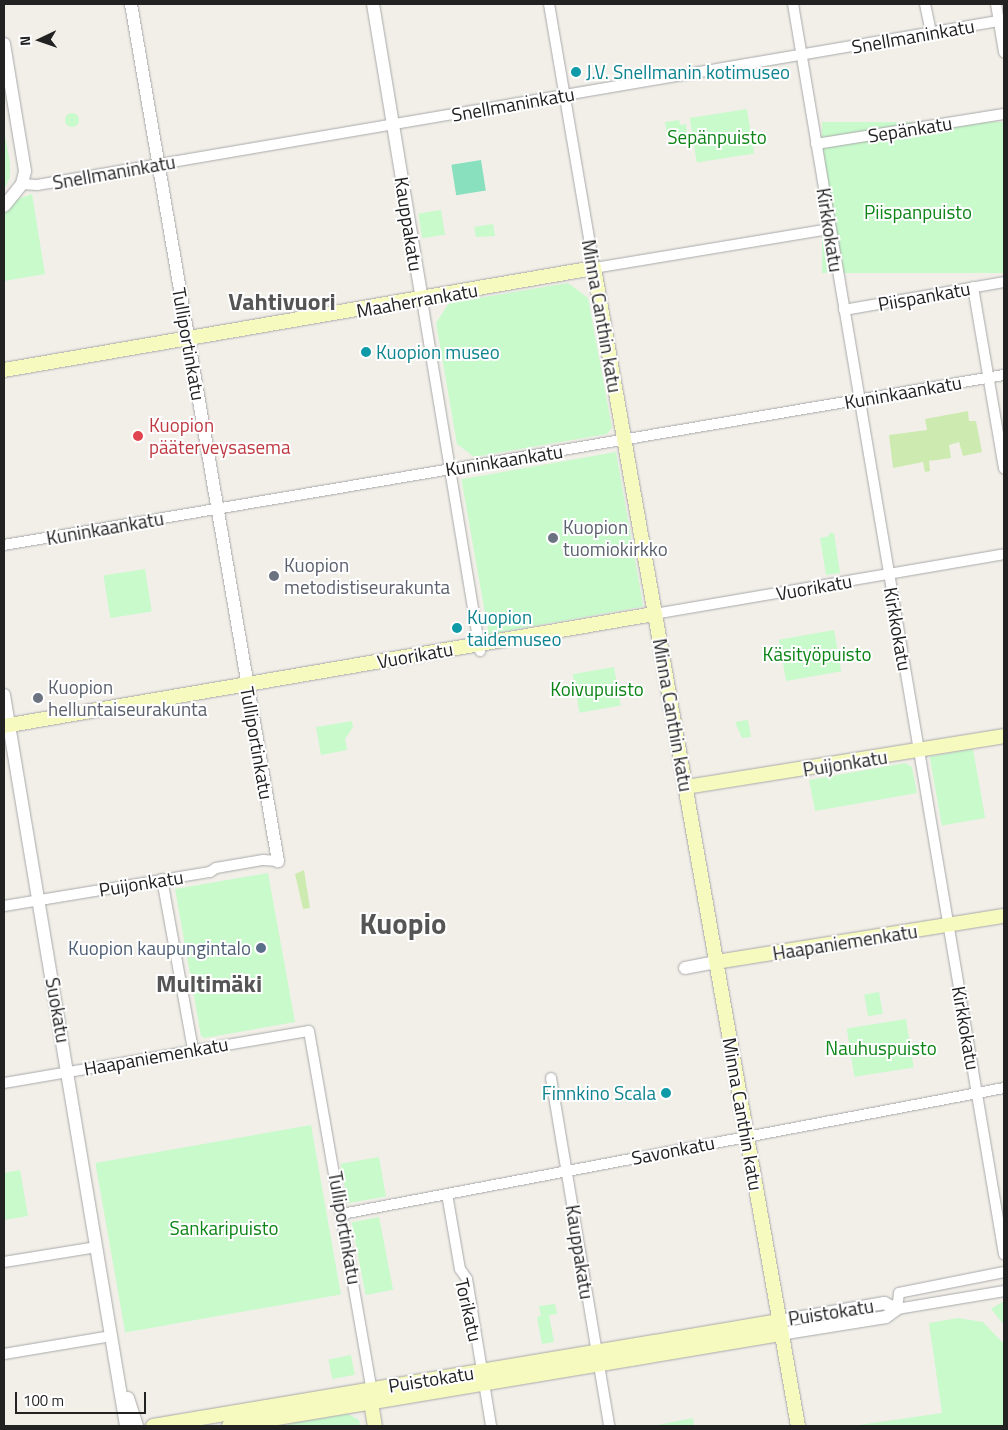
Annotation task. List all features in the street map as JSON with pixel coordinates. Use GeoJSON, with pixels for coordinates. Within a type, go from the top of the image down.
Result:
{"type":"FeatureCollection","features":[{"type":"Feature","properties":{"kind":"main road","name":"Maaherrankatu"},"geometry":{"type":"LineString","coordinates":[[4,370],[422,300],[594,268]]}},
{"type":"Feature","properties":{"kind":"main road","name":"Minna Canthin katu"},"geometry":{"type":"LineString","coordinates":[[594,268],[798,1426]]}},
{"type":"Feature","properties":{"kind":"main road","name":"Vuorikatu"},"geometry":{"type":"LineString","coordinates":[[6,726],[246,684],[479,648],[654,614]]}},
{"type":"Feature","properties":{"kind":"main road","name":"Puijonkatu"},"geometry":{"type":"LineString","coordinates":[[686,788],[1004,736]]}},
{"type":"Feature","properties":{"kind":"main road","name":"Haapaniemenkatu"},"geometry":{"type":"LineString","coordinates":[[716,962],[1004,916]]}},
{"type":"Feature","properties":{"kind":"main road","name":"Puistokatu"},"geometry":{"type":"LineString","coordinates":[[229,1426],[482,1370],[597,1350],[780,1327]]}},
{"type":"Feature","properties":{"kind":"main road","name":"Puistokatu"},"geometry":{"type":"LineString","coordinates":[[153,1426],[371,1395],[484,1385],[599,1366],[780,1327]]}},
{"type":"Feature","properties":{"kind":"main road","name":"Tulliportinkatu"},"geometry":{"type":"LineString","coordinates":[[371,1395],[375,1426]]}},
{"type":"Feature","properties":{"kind":"street","name":"Tulliportinkatu"},"geometry":{"type":"LineString","coordinates":[[131,4],[246,684],[278,861]]}},
{"type":"Feature","properties":{"kind":"street","name":"Kauppakatu"},"geometry":{"type":"LineString","coordinates":[[373,4],[479,648]]}},
{"type":"Feature","properties":{"kind":"street","name":"Minna Canthin katu"},"geometry":{"type":"LineString","coordinates":[[549,4],[594,268]]}},
{"type":"Feature","properties":{"kind":"street","name":"Kirkkokatu"},"geometry":{"type":"LineString","coordinates":[[793,4],[1004,1254]]}},
{"type":"Feature","properties":{"kind":"street"},"geometry":{"type":"LineString","coordinates":[[926,4],[931,33]]}},
{"type":"Feature","properties":{"kind":"street"},"geometry":{"type":"LineString","coordinates":[[996,4],[1002,21],[1004,52]]}},
{"type":"Feature","properties":{"kind":"street","name":"Snellmaninkatu"},"geometry":{"type":"LineString","coordinates":[[22,184],[37,186],[1002,21]]}},
{"type":"Feature","properties":{"kind":"street"},"geometry":{"type":"LineString","coordinates":[[4,44],[25,171],[22,184],[4,206]]}},
{"type":"Feature","properties":{"kind":"street","name":"Sepänkatu"},"geometry":{"type":"LineString","coordinates":[[816,144],[1004,114]]}},
{"type":"Feature","properties":{"kind":"street","name":"Maaherrankatu"},"geometry":{"type":"LineString","coordinates":[[594,268],[830,229]]}},
{"type":"Feature","properties":{"kind":"street","name":"Piispankatu"},"geometry":{"type":"LineString","coordinates":[[844,310],[1004,282]]}},
{"type":"Feature","properties":{"kind":"street"},"geometry":{"type":"LineString","coordinates":[[973,287],[1004,468]]}},
{"type":"Feature","properties":{"kind":"street","name":"Kuninkaankatu"},"geometry":{"type":"LineString","coordinates":[[4,545],[1004,375]]}},
{"type":"Feature","properties":{"kind":"street","name":"Vuorikatu"},"geometry":{"type":"LineString","coordinates":[[654,614],[1004,554]]}},
{"type":"Feature","properties":{"kind":"street","name":"Suokatu"},"geometry":{"type":"LineString","coordinates":[[4,695],[6,726],[39,900],[126,1426]]}},
{"type":"Feature","properties":{"kind":"street","name":"Puijonkatu"},"geometry":{"type":"LineString","coordinates":[[4,906],[210,872],[216,868],[263,860],[278,861]]}},
{"type":"Feature","properties":{"kind":"street"},"geometry":{"type":"LineString","coordinates":[[162,879],[193,1050]]}},
{"type":"Feature","properties":{"kind":"street","name":"Haapaniemenkatu"},"geometry":{"type":"LineString","coordinates":[[685,968],[716,962]]}},
{"type":"Feature","properties":{"kind":"street","name":"Tulliportinkatu"},"geometry":{"type":"LineString","coordinates":[[309,1031],[342,1214],[371,1395]]}},
{"type":"Feature","properties":{"kind":"street","name":"Haapaniemenkatu"},"geometry":{"type":"LineString","coordinates":[[4,1083],[309,1031]]}},
{"type":"Feature","properties":{"kind":"street","name":"Kauppakatu"},"geometry":{"type":"LineString","coordinates":[[551,1078],[610,1426]]}},
{"type":"Feature","properties":{"kind":"street","name":"Savonkatu"},"geometry":{"type":"LineString","coordinates":[[342,1214],[1004,1088]]}},
{"type":"Feature","properties":{"kind":"street","name":"Torikatu"},"geometry":{"type":"LineString","coordinates":[[447,1194],[460,1269],[466,1279],[491,1426]]}},
{"type":"Feature","properties":{"kind":"street"},"geometry":{"type":"LineString","coordinates":[[4,1262],[97,1247]]}},
{"type":"Feature","properties":{"kind":"street"},"geometry":{"type":"LineString","coordinates":[[1004,1272],[899,1292],[897,1309],[1004,1291]]}},
{"type":"Feature","properties":{"kind":"street","name":"Puistokatu"},"geometry":{"type":"LineString","coordinates":[[780,1327],[884,1303],[897,1309]]}},
{"type":"Feature","properties":{"kind":"street"},"geometry":{"type":"LineString","coordinates":[[4,1354],[111,1336]]}},
{"type":"Feature","properties":{"kind":"street","name":"Suokatu"},"geometry":{"type":"LineString","coordinates":[[114,1355],[137,1426]]}},
{"type":"Feature","properties":{"kind":"green space","name":"Sepänpuisto"},"geometry":{"type":"Polygon","coordinates":[[[747,109],[754,153],[697,163],[690,118],[747,109]]]}},
{"type":"Feature","properties":{"kind":"green space"},"geometry":{"type":"Polygon","coordinates":[[[69,113],[75,113],[79,120],[75,127],[69,127],[65,123],[65,117],[69,113]]]}},
{"type":"Feature","properties":{"kind":"green space"},"geometry":{"type":"Polygon","coordinates":[[[679,120],[680,125],[686,124],[687,133],[667,136],[665,122],[679,120]]]}},
{"type":"Feature","properties":{"kind":"green space","name":"Piispanpuisto"},"geometry":{"type":"Polygon","coordinates":[[[822,122],[1004,122],[1004,273],[822,273],[822,122]]]}},
{"type":"Feature","properties":{"kind":"green space"},"geometry":{"type":"Polygon","coordinates":[[[4,130],[10,163],[10,177],[4,190],[4,130]]]}},
{"type":"Feature","properties":{"kind":"green space"},"geometry":{"type":"Polygon","coordinates":[[[481,160],[486,191],[456,195],[451,165],[481,160]]]}},
{"type":"Feature","properties":{"kind":"green space"},"geometry":{"type":"Polygon","coordinates":[[[32,194],[45,274],[4,281],[4,212],[15,200],[32,194]]]}},
{"type":"Feature","properties":{"kind":"green space"},"geometry":{"type":"Polygon","coordinates":[[[441,210],[445,235],[422,238],[418,214],[441,210]]]}},
{"type":"Feature","properties":{"kind":"green space"},"geometry":{"type":"Polygon","coordinates":[[[493,224],[495,236],[476,237],[474,227],[493,224]]]}},
{"type":"Feature","properties":{"kind":"green space"},"geometry":{"type":"Polygon","coordinates":[[[568,283],[588,298],[612,428],[607,434],[474,457],[457,444],[436,323],[449,303],[568,283]]]}},
{"type":"Feature","properties":{"kind":"green space"},"geometry":{"type":"Polygon","coordinates":[[[968,411],[969,421],[976,421],[982,452],[963,456],[959,442],[949,445],[951,458],[929,461],[930,471],[925,472],[923,462],[893,468],[889,435],[927,430],[925,419],[968,411]]]}},
{"type":"Feature","properties":{"kind":"green space"},"geometry":{"type":"Polygon","coordinates":[[[616,452],[643,607],[489,634],[461,479],[616,452]]]}},
{"type":"Feature","properties":{"kind":"green space"},"geometry":{"type":"Polygon","coordinates":[[[829,533],[834,533],[840,573],[826,575],[820,538],[829,536],[829,533]]]}},
{"type":"Feature","properties":{"kind":"green space"},"geometry":{"type":"Polygon","coordinates":[[[145,569],[152,611],[110,618],[104,576],[145,569]]]}},
{"type":"Feature","properties":{"kind":"green space","name":"Käsityöpuisto"},"geometry":{"type":"Polygon","coordinates":[[[834,630],[841,671],[786,681],[779,640],[834,630]]]}},
{"type":"Feature","properties":{"kind":"green space","name":"Koivupuisto"},"geometry":{"type":"Polygon","coordinates":[[[614,667],[621,705],[579,713],[573,674],[614,667]]]}},
{"type":"Feature","properties":{"kind":"green space"},"geometry":{"type":"Polygon","coordinates":[[[748,720],[751,737],[742,738],[735,722],[748,720]]]}},
{"type":"Feature","properties":{"kind":"green space"},"geometry":{"type":"Polygon","coordinates":[[[352,721],[353,727],[345,739],[347,750],[321,755],[316,727],[352,721]]]}},
{"type":"Feature","properties":{"kind":"green space"},"geometry":{"type":"Polygon","coordinates":[[[973,749],[985,818],[942,826],[930,757],[973,749]]]}},
{"type":"Feature","properties":{"kind":"green space"},"geometry":{"type":"Polygon","coordinates":[[[905,763],[912,767],[917,793],[815,811],[809,780],[905,763]]]}},
{"type":"Feature","properties":{"kind":"green space"},"geometry":{"type":"Polygon","coordinates":[[[304,870],[310,908],[303,909],[295,874],[304,870]]]}},
{"type":"Feature","properties":{"kind":"green space"},"geometry":{"type":"Polygon","coordinates":[[[268,873],[295,1022],[205,1038],[201,1036],[175,889],[268,873]]]}},
{"type":"Feature","properties":{"kind":"green space"},"geometry":{"type":"Polygon","coordinates":[[[879,992],[883,1014],[868,1016],[864,995],[879,992]]]}},
{"type":"Feature","properties":{"kind":"green space","name":"Nauhuspuisto"},"geometry":{"type":"Polygon","coordinates":[[[906,1019],[914,1067],[854,1077],[847,1028],[906,1019]]]}},
{"type":"Feature","properties":{"kind":"green space","name":"Sankaripuisto"},"geometry":{"type":"Polygon","coordinates":[[[311,1125],[341,1294],[125,1332],[95,1163],[311,1125]]]}},
{"type":"Feature","properties":{"kind":"green space"},"geometry":{"type":"Polygon","coordinates":[[[379,1157],[386,1196],[348,1203],[341,1164],[379,1157]]]}},
{"type":"Feature","properties":{"kind":"green space"},"geometry":{"type":"Polygon","coordinates":[[[20,1170],[28,1216],[4,1220],[4,1173],[20,1170]]]}},
{"type":"Feature","properties":{"kind":"green space"},"geometry":{"type":"Polygon","coordinates":[[[379,1217],[393,1290],[366,1295],[352,1222],[379,1217]]]}},
{"type":"Feature","properties":{"kind":"green space"},"geometry":{"type":"Polygon","coordinates":[[[1004,1301],[1004,1325],[991,1309],[1004,1301]]]}},
{"type":"Feature","properties":{"kind":"green space"},"geometry":{"type":"Polygon","coordinates":[[[555,1304],[557,1314],[549,1315],[554,1342],[542,1344],[537,1317],[541,1316],[539,1306],[555,1304]]]}},
{"type":"Feature","properties":{"kind":"green space"},"geometry":{"type":"Polygon","coordinates":[[[958,1318],[983,1322],[1004,1344],[1004,1426],[852,1426],[942,1413],[929,1323],[958,1318]]]}},
{"type":"Feature","properties":{"kind":"green space"},"geometry":{"type":"Polygon","coordinates":[[[351,1355],[355,1375],[332,1379],[328,1359],[351,1355]]]}},
{"type":"Feature","properties":{"kind":"green space"},"geometry":{"type":"Polygon","coordinates":[[[348,1414],[359,1420],[360,1426],[278,1426],[348,1414]]]}},
{"type":"Feature","properties":{"kind":"green space"},"geometry":{"type":"Polygon","coordinates":[[[693,1418],[694,1426],[657,1426],[657,1425],[693,1418]]]}},
{"type":"Feature","properties":{"kind":"place","name":"J.V. Snellmanin kotimuseo"},"geometry":{"type":"Point","coordinates":[576,72]}},
{"type":"Feature","properties":{"kind":"place","name":"Kuopion museo"},"geometry":{"type":"Point","coordinates":[366,352]}},
{"type":"Feature","properties":{"kind":"place","name":"Kuopion pääterveysasema"},"geometry":{"type":"Point","coordinates":[138,436]}},
{"type":"Feature","properties":{"kind":"place","name":"Kuopion tuomiokirkko"},"geometry":{"type":"Point","coordinates":[553,538]}},
{"type":"Feature","properties":{"kind":"place","name":"Kuopion metodistiseurakunta"},"geometry":{"type":"Point","coordinates":[274,576]}},
{"type":"Feature","properties":{"kind":"place","name":"Kuopion taidemuseo"},"geometry":{"type":"Point","coordinates":[457,628]}},
{"type":"Feature","properties":{"kind":"place","name":"Kuopion helluntaiseurakunta"},"geometry":{"type":"Point","coordinates":[38,698]}},
{"type":"Feature","properties":{"kind":"place","name":"Kuopion kaupungintalo"},"geometry":{"type":"Point","coordinates":[261,948]}},
{"type":"Feature","properties":{"kind":"place","name":"Finnkino Scala"},"geometry":{"type":"Point","coordinates":[666,1093]}},
{"type":"Feature","properties":{"kind":"district","name":"Vahtivuori"},"geometry":{"type":"Point","coordinates":[282,302]}},
{"type":"Feature","properties":{"kind":"district","name":"Kuopio"},"geometry":{"type":"Point","coordinates":[403,924]}},
{"type":"Feature","properties":{"kind":"district","name":"Multimäki"},"geometry":{"type":"Point","coordinates":[209,984]}}]}
